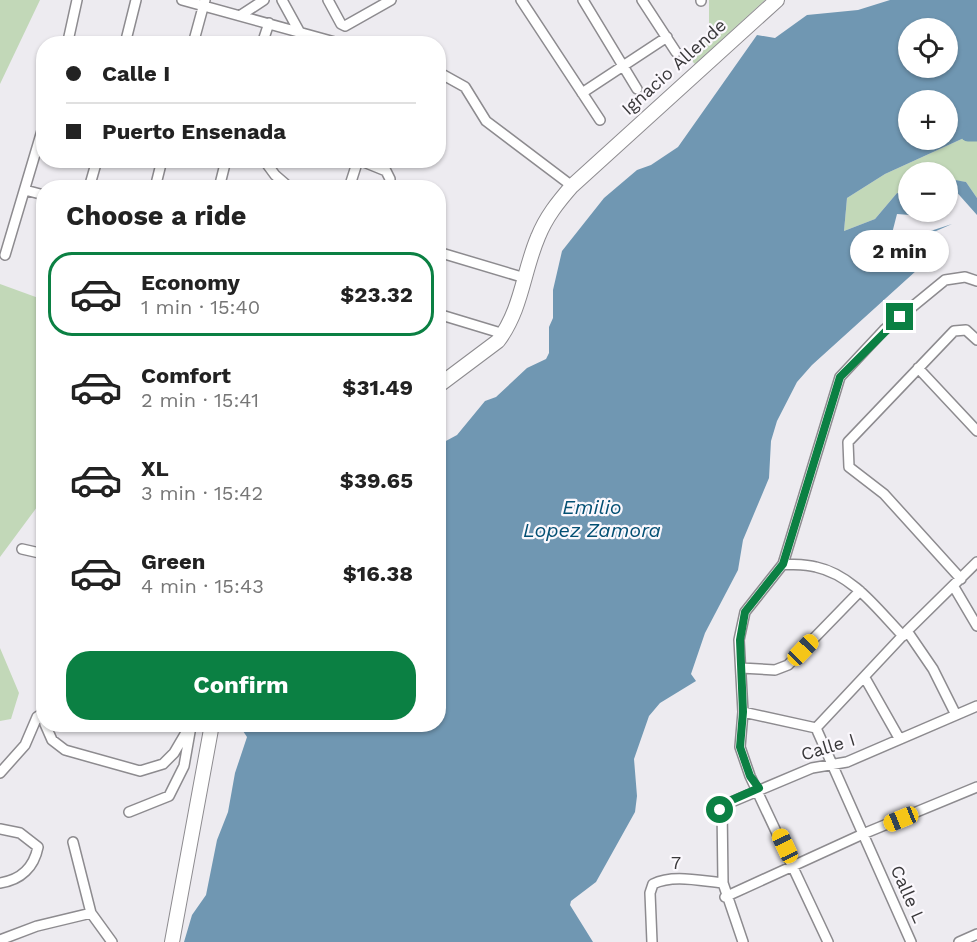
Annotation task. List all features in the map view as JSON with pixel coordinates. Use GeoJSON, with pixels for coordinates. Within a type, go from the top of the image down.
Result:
{"type":"FeatureCollection","features":[{"type":"Feature","properties":{"kind":"street"},"geometry":{"type":"LineString","coordinates":[[69,36],[77,0]]}},
{"type":"Feature","properties":{"kind":"street"},"geometry":{"type":"LineString","coordinates":[[127,36],[136,0]]}},
{"type":"Feature","properties":{"kind":"street"},"geometry":{"type":"LineString","coordinates":[[182,0],[204,3],[316,36]]}},
{"type":"Feature","properties":{"kind":"street"},"geometry":{"type":"LineString","coordinates":[[241,15],[264,0]]}},
{"type":"Feature","properties":{"kind":"street"},"geometry":{"type":"LineString","coordinates":[[282,0],[299,31]]}},
{"type":"Feature","properties":{"kind":"street"},"geometry":{"type":"LineString","coordinates":[[328,0],[341,24],[345,26]]}},
{"type":"Feature","properties":{"kind":"street"},"geometry":{"type":"LineString","coordinates":[[342,36],[345,26],[392,0]]}},
{"type":"Feature","properties":{"kind":"street"},"geometry":{"type":"LineString","coordinates":[[521,0],[600,120]]}},
{"type":"Feature","properties":{"kind":"street"},"geometry":{"type":"LineString","coordinates":[[583,0],[637,88]]}},
{"type":"Feature","properties":{"kind":"street"},"geometry":{"type":"LineString","coordinates":[[642,0],[676,52]]}},
{"type":"Feature","properties":{"kind":"street","name":"Ignacio Allende"},"geometry":{"type":"LineString","coordinates":[[504,334],[516,312],[544,223],[572,186],[777,0]]}},
{"type":"Feature","properties":{"kind":"street"},"geometry":{"type":"LineString","coordinates":[[196,36],[204,3]]}},
{"type":"Feature","properties":{"kind":"street"},"geometry":{"type":"LineString","coordinates":[[264,36],[268,22]]}},
{"type":"Feature","properties":{"kind":"street"},"geometry":{"type":"LineString","coordinates":[[582,93],[667,37]]}},
{"type":"Feature","properties":{"kind":"street"},"geometry":{"type":"LineString","coordinates":[[446,76],[465,87],[486,121],[572,186]]}},
{"type":"Feature","properties":{"kind":"street"},"geometry":{"type":"LineString","coordinates":[[6,255],[36,150]]}},
{"type":"Feature","properties":{"kind":"street"},"geometry":{"type":"LineString","coordinates":[[270,168],[281,180]]}},
{"type":"Feature","properties":{"kind":"street"},"geometry":{"type":"LineString","coordinates":[[378,168],[386,171],[390,180]]}},
{"type":"Feature","properties":{"kind":"street"},"geometry":{"type":"LineString","coordinates":[[24,190],[36,193]]}},
{"type":"Feature","properties":{"kind":"street"},"geometry":{"type":"LineString","coordinates":[[446,254],[525,278]]}},
{"type":"Feature","properties":{"kind":"street"},"geometry":{"type":"LineString","coordinates":[[828,942],[759,788],[750,776],[740,747],[743,712],[740,640],[745,612],[783,564],[840,377],[884,330],[945,280],[965,277],[977,281]]}},
{"type":"Feature","properties":{"kind":"street"},"geometry":{"type":"LineString","coordinates":[[446,316],[504,334],[446,380]]}},
{"type":"Feature","properties":{"kind":"street"},"geometry":{"type":"LineString","coordinates":[[961,579],[884,494],[849,467],[848,442],[954,331],[966,330],[977,340]]}},
{"type":"Feature","properties":{"kind":"street"},"geometry":{"type":"LineString","coordinates":[[918,368],[977,431]]}},
{"type":"Feature","properties":{"kind":"street"},"geometry":{"type":"LineString","coordinates":[[22,549],[36,552]]}},
{"type":"Feature","properties":{"kind":"street"},"geometry":{"type":"LineString","coordinates":[[743,712],[816,728],[977,562]]}},
{"type":"Feature","properties":{"kind":"street"},"geometry":{"type":"LineString","coordinates":[[783,564],[824,570],[860,591],[905,634],[933,669],[956,715]]}},
{"type":"Feature","properties":{"kind":"street"},"geometry":{"type":"LineString","coordinates":[[954,587],[977,626]]}},
{"type":"Feature","properties":{"kind":"street"},"geometry":{"type":"LineString","coordinates":[[741,668],[775,670],[788,665],[860,591]]}},
{"type":"Feature","properties":{"kind":"street"},"geometry":{"type":"LineString","coordinates":[[865,678],[899,738]]}},
{"type":"Feature","properties":{"kind":"street","name":"Calle I"},"geometry":{"type":"LineString","coordinates":[[723,883],[722,806],[759,788],[812,768],[847,762],[977,705]]}},
{"type":"Feature","properties":{"kind":"street","name":"Calle L"},"geometry":{"type":"LineString","coordinates":[[816,728],[911,942]]}},
{"type":"Feature","properties":{"kind":"street"},"geometry":{"type":"LineString","coordinates":[[0,773],[19,754],[36,730]]}},
{"type":"Feature","properties":{"kind":"street"},"geometry":{"type":"LineString","coordinates":[[48,732],[52,740],[64,750],[140,771],[163,764],[174,753],[186,732]]}},
{"type":"Feature","properties":{"kind":"street"},"geometry":{"type":"LineString","coordinates":[[129,812],[170,796],[184,766],[190,732]]}},
{"type":"Feature","properties":{"kind":"street"},"geometry":{"type":"LineString","coordinates":[[172,942],[211,732]]}},
{"type":"Feature","properties":{"kind":"street"},"geometry":{"type":"LineString","coordinates":[[725,897],[863,834],[977,787]]}},
{"type":"Feature","properties":{"kind":"street"},"geometry":{"type":"LineString","coordinates":[[0,829],[20,833],[38,848],[35,861],[26,873],[0,883]]}},
{"type":"Feature","properties":{"kind":"street"},"geometry":{"type":"LineString","coordinates":[[73,842],[91,912],[112,942]]}},
{"type":"Feature","properties":{"kind":"street","name":"7"},"geometry":{"type":"LineString","coordinates":[[651,942],[650,893],[653,884],[661,880],[683,879],[723,883]]}},
{"type":"Feature","properties":{"kind":"street"},"geometry":{"type":"LineString","coordinates":[[723,883],[725,897],[743,942]]}},
{"type":"Feature","properties":{"kind":"street"},"geometry":{"type":"LineString","coordinates":[[0,939],[37,926],[91,912]]}},
{"type":"Feature","properties":{"kind":"street"},"geometry":{"type":"LineString","coordinates":[[958,942],[977,934]]}},
{"type":"Feature","properties":{"kind":"green space"},"geometry":{"type":"Polygon","coordinates":[[[0,0],[40,0],[0,84],[0,0]]]}},
{"type":"Feature","properties":{"kind":"green space"},"geometry":{"type":"Polygon","coordinates":[[[709,0],[765,0],[695,64],[685,54],[709,32],[709,0]]]}},
{"type":"Feature","properties":{"kind":"green space"},"geometry":{"type":"Polygon","coordinates":[[[977,132],[977,198],[966,182],[958,181],[958,162],[911,162],[938,150],[958,150],[958,141],[977,132]]]}},
{"type":"Feature","properties":{"kind":"green space"},"geometry":{"type":"Polygon","coordinates":[[[898,168],[898,193],[875,219],[844,231],[847,198],[898,168]]]}},
{"type":"Feature","properties":{"kind":"green space"},"geometry":{"type":"Polygon","coordinates":[[[0,284],[36,297],[36,508],[0,557],[0,284]]]}},
{"type":"Feature","properties":{"kind":"green space"},"geometry":{"type":"Polygon","coordinates":[[[0,648],[19,693],[11,719],[0,721],[0,648]]]}},
{"type":"Feature","properties":{"kind":"water","name":"Emilio Lopez Zamora"},"geometry":{"type":"Polygon","coordinates":[[[890,0],[977,0],[977,132],[958,141],[958,90],[898,90],[898,150],[938,150],[911,162],[898,162],[898,168],[847,198],[844,231],[875,219],[897,193],[898,214],[888,249],[899,253],[915,236],[952,224],[918,239],[907,259],[917,270],[812,365],[797,382],[777,421],[771,441],[769,478],[743,540],[738,570],[705,633],[691,674],[696,681],[660,703],[649,716],[634,759],[637,796],[635,812],[596,882],[571,901],[570,905],[593,942],[184,942],[192,915],[206,895],[217,840],[228,812],[235,773],[247,737],[244,732],[446,732],[446,441],[457,435],[485,401],[496,397],[527,368],[546,359],[549,353],[549,327],[553,318],[553,290],[562,251],[604,198],[637,170],[651,165],[678,147],[757,35],[775,38],[807,15],[858,10],[890,0]]]}},
{"type":"Feature","properties":{"kind":"water"},"geometry":{"type":"Polygon","coordinates":[[[958,180],[966,182],[977,198],[977,215],[958,194],[958,180]]]}},
{"type":"Feature","properties":{"kind":"waterway"},"geometry":{"type":"LineString","coordinates":[[968,134],[977,134]]}},
{"type":"Feature","properties":{"kind":"route"},"geometry":{"type":"LineString","coordinates":[[720,810],[725,803],[759,788],[750,776],[740,747],[743,712],[740,640],[745,612],[783,564],[840,377],[884,330],[900,317]]}}]}
